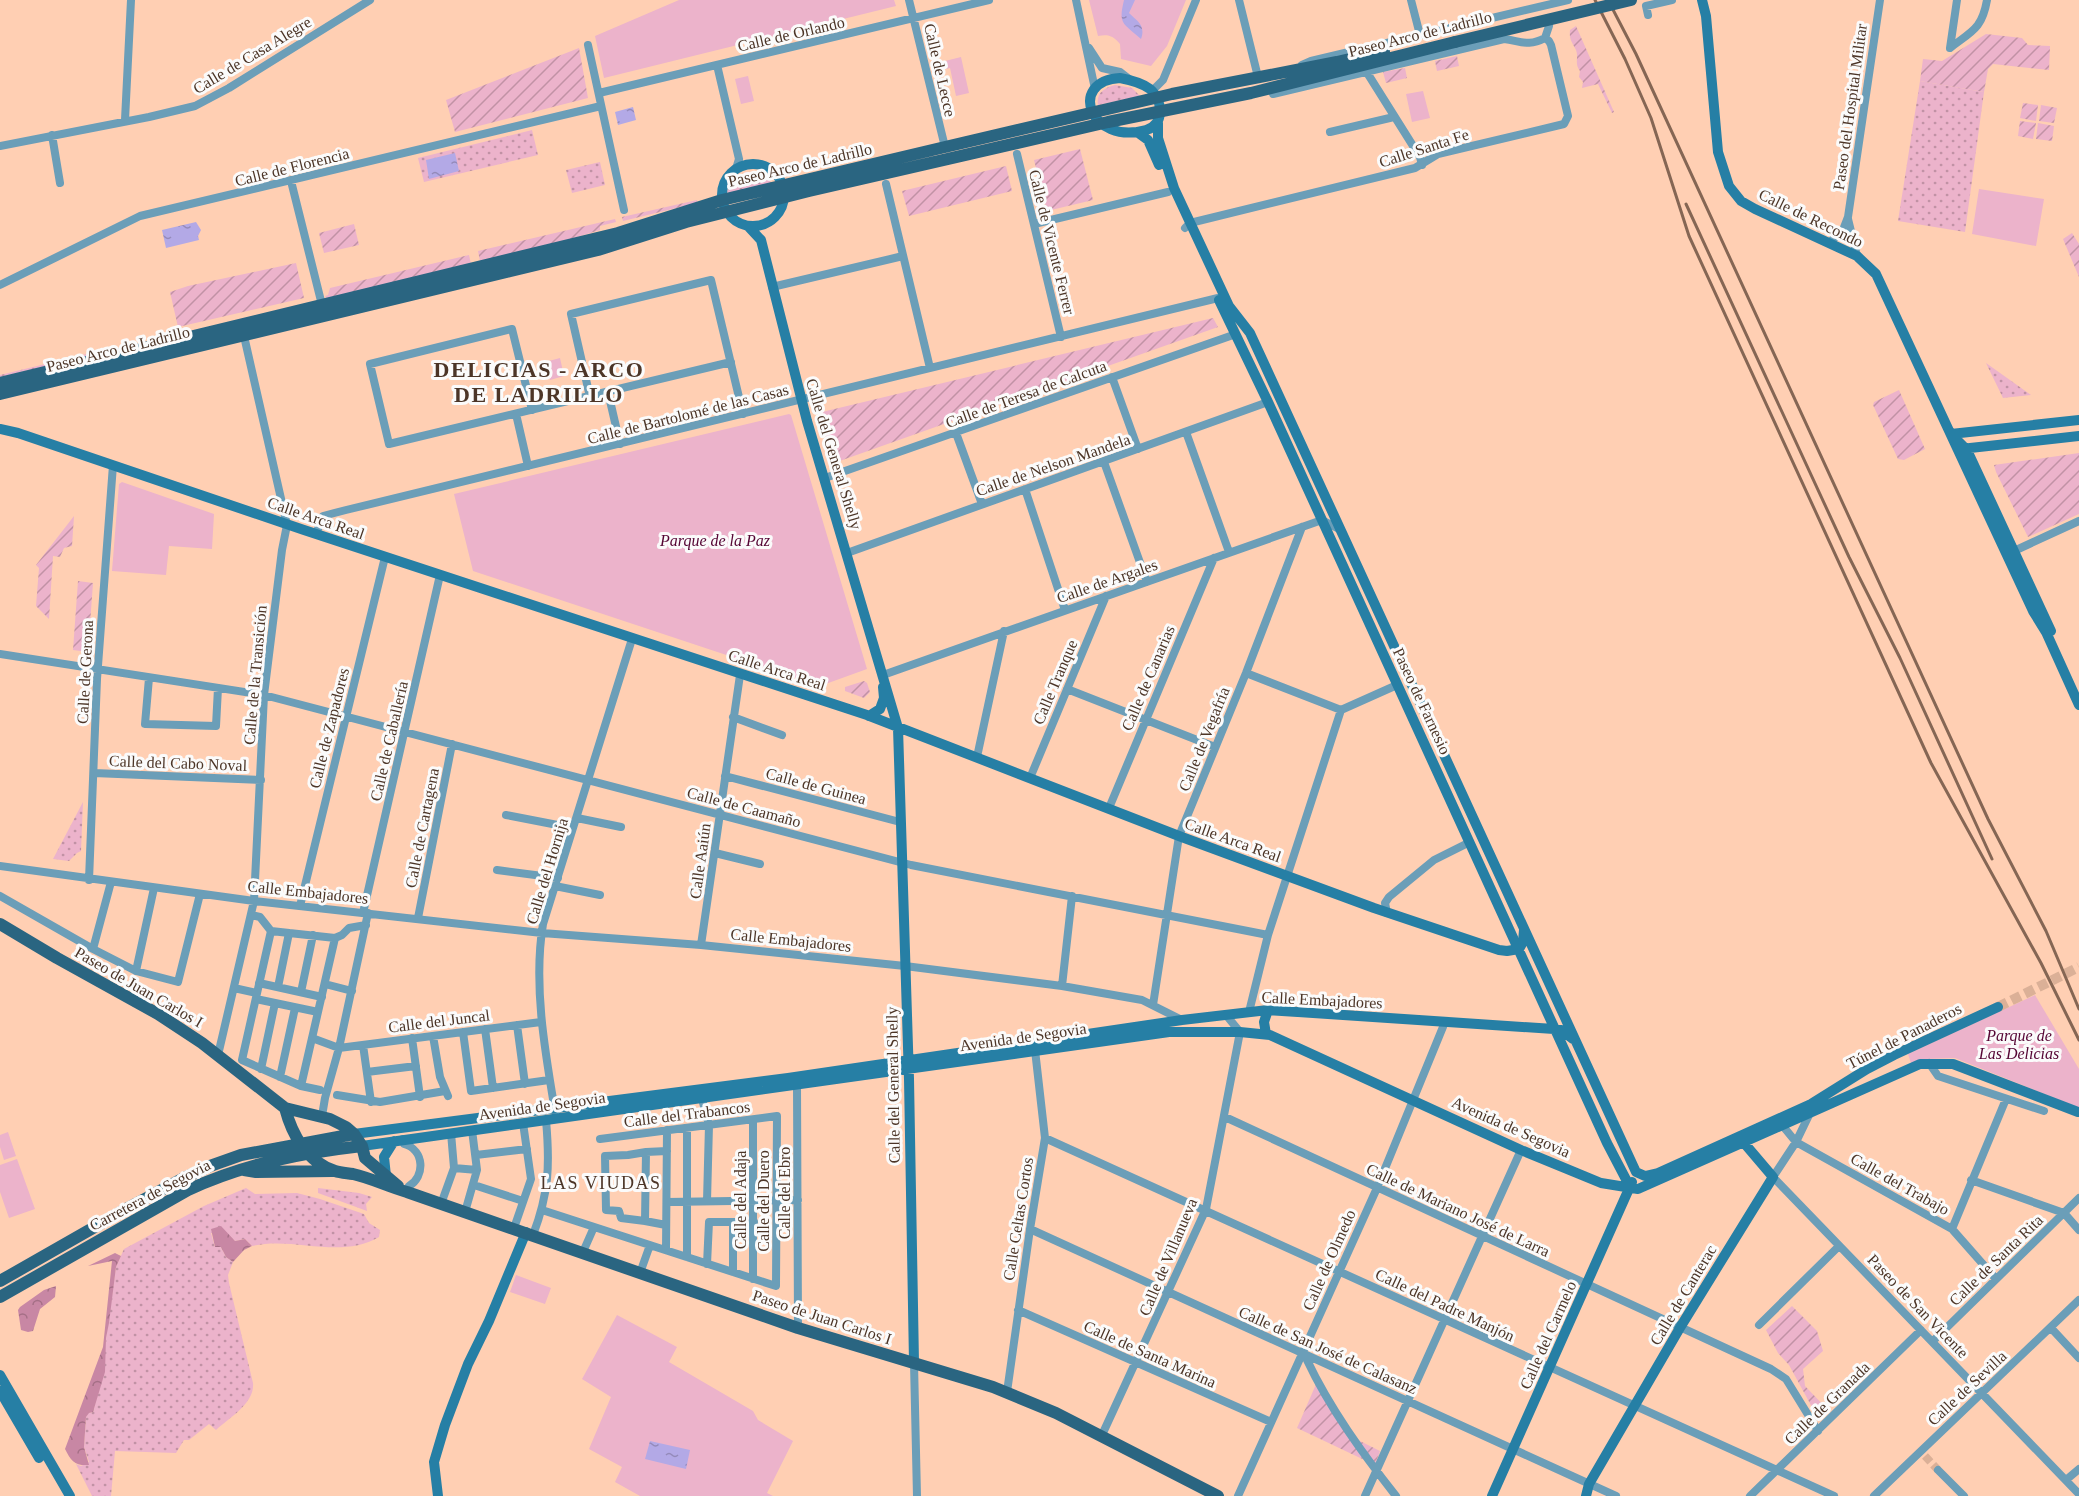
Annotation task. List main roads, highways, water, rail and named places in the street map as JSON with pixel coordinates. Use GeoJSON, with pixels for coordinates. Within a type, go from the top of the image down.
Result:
{"type":"FeatureCollection","features":[{"type":"Feature","properties":{"kind":"main road","name":"Paseo Arco de Ladrillo"},"geometry":{"type":"LineString","coordinates":[[0,394],[598,250],[686,222],[727,213],[784,192],[945,147],[1096,118],[1159,117],[1599,0]]}},
{"type":"Feature","properties":{"kind":"main road","name":"Paseo Arco de Ladrillo"},"geometry":{"type":"LineString","coordinates":[[0,382],[618,233],[722,200],[784,192],[1096,118],[1155,94],[1258,77],[1454,39],[1632,0]]}},
{"type":"Feature","properties":{"kind":"main road","name":"Calle de Recondo"},"geometry":{"type":"LineString","coordinates":[[1702,0],[1706,16],[1718,152],[1730,186],[1741,201],[1857,256],[1876,274],[1951,434],[1962,449],[2014,551],[2079,690]]}},
{"type":"Feature","properties":{"kind":"main road","name":"Calle de Recondo"},"geometry":{"type":"LineString","coordinates":[[1706,16],[1709,0]]}},
{"type":"Feature","properties":{"kind":"main road"},"geometry":{"type":"LineString","coordinates":[[1155,94],[1130,80],[1111,79],[1103,81],[1095,89],[1091,101],[1096,118],[1113,130],[1137,132],[1149,130],[1159,117]]}},
{"type":"Feature","properties":{"kind":"main road","name":"Paseo de Farnesio"},"geometry":{"type":"LineString","coordinates":[[1155,94],[1159,117],[1159,142],[1188,226],[1218,298],[1268,402],[1554,1029],[1630,1187]]}},
{"type":"Feature","properties":{"kind":"main road","name":"Paseo de Farnesio"},"geometry":{"type":"LineString","coordinates":[[1137,132],[1152,145],[1168,192],[1229,306],[1250,333],[1633,1168]]}},
{"type":"Feature","properties":{"kind":"main road"},"geometry":{"type":"LineString","coordinates":[[727,213],[722,200],[723,186],[726,179],[741,164],[758,164],[774,171],[784,192],[781,210],[769,222],[761,240]]}},
{"type":"Feature","properties":{"kind":"main road","name":"Calle del General Shelly"},"geometry":{"type":"LineString","coordinates":[[727,213],[738,222],[748,226],[761,240],[801,400],[898,728],[914,1363]]}},
{"type":"Feature","properties":{"kind":"main road"},"geometry":{"type":"LineString","coordinates":[[748,226],[758,226],[769,222]]}},
{"type":"Feature","properties":{"kind":"main road"},"geometry":{"type":"LineString","coordinates":[[1951,434],[2079,420]]}},
{"type":"Feature","properties":{"kind":"main road","name":"Calle Arca Real"},"geometry":{"type":"LineString","coordinates":[[0,429],[869,716],[1179,836],[1387,913],[1499,950],[1519,949]]}},
{"type":"Feature","properties":{"kind":"main road"},"geometry":{"type":"LineString","coordinates":[[1962,449],[2079,436]]}},
{"type":"Feature","properties":{"kind":"main road","name":"Calle de Recondo"},"geometry":{"type":"LineString","coordinates":[[1962,449],[2033,611],[2046,632],[2079,705]]}},
{"type":"Feature","properties":{"kind":"main road","name":"Calle del General Shelly"},"geometry":{"type":"LineString","coordinates":[[869,716],[876,713],[882,704],[883,675]]}},
{"type":"Feature","properties":{"kind":"main road","name":"Paseo de Juan Carlos I"},"geometry":{"type":"LineString","coordinates":[[0,924],[158,1014],[218,1055],[286,1113],[300,1143],[324,1167],[408,1189]]}},
{"type":"Feature","properties":{"kind":"main road"},"geometry":{"type":"LineString","coordinates":[[1519,949],[1523,942],[1524,930]]}},
{"type":"Feature","properties":{"kind":"main road","name":"Túnel de Panaderos"},"geometry":{"type":"LineString","coordinates":[[1826,1096],[1876,1064],[1998,1006]]}},
{"type":"Feature","properties":{"kind":"main road"},"geometry":{"type":"LineString","coordinates":[[1266,1034],[1264,1022],[1268,1011]]}},
{"type":"Feature","properties":{"kind":"main road","name":"Calle Embajadores"},"geometry":{"type":"LineString","coordinates":[[1182,1020],[1268,1011],[1554,1029],[1561,1030],[1573,1039]]}},
{"type":"Feature","properties":{"kind":"main road","name":"Avenida de Segovia"},"geometry":{"type":"LineString","coordinates":[[354,1134],[552,1116],[702,1099],[1182,1020]]}},
{"type":"Feature","properties":{"kind":"main road","name":"Avenida de Segovia"},"geometry":{"type":"LineString","coordinates":[[363,1152],[399,1140],[523,1123],[552,1116],[821,1072],[1035,1050],[1169,1032],[1266,1034],[1521,1150],[1601,1183],[1630,1187],[1644,1188],[1826,1096]]}},
{"type":"Feature","properties":{"kind":"main road","name":"Avenida de Segovia"},"geometry":{"type":"LineString","coordinates":[[1633,1168],[1640,1175],[1650,1175],[1782,1125],[1913,1066],[1929,1063],[1953,1064],[2078,1112]]}},
{"type":"Feature","properties":{"kind":"main road"},"geometry":{"type":"LineString","coordinates":[[275,1148],[284,1137],[287,1128],[286,1113]]}},
{"type":"Feature","properties":{"kind":"main road","name":"Paseo de Juan Carlos I"},"geometry":{"type":"LineString","coordinates":[[286,1113],[318,1116],[346,1127],[354,1134],[363,1152],[386,1176],[441,1204],[798,1328],[1007,1392],[1102,1435],[1218,1496]]}},
{"type":"Feature","properties":{"kind":"main road"},"geometry":{"type":"LineString","coordinates":[[300,1143],[299,1124],[304,1119],[318,1116]]}},
{"type":"Feature","properties":{"kind":"main road","name":"Carretera de Segovia"},"geometry":{"type":"LineString","coordinates":[[0,1281],[182,1179],[210,1166],[241,1155],[354,1134]]}},
{"type":"Feature","properties":{"kind":"main road"},"geometry":{"type":"LineString","coordinates":[[386,1176],[383,1165],[384,1157],[399,1140]]}},
{"type":"Feature","properties":{"kind":"main road","name":"Paseo de San Vicente"},"geometry":{"type":"LineString","coordinates":[[1740,1140],[1773,1177]]}},
{"type":"Feature","properties":{"kind":"main road","name":"Carretera de Segovia"},"geometry":{"type":"LineString","coordinates":[[0,1297],[188,1190],[300,1143],[363,1152]]}},
{"type":"Feature","properties":{"kind":"main road"},"geometry":{"type":"LineString","coordinates":[[352,1173],[360,1169],[363,1152]]}},
{"type":"Feature","properties":{"kind":"main road"},"geometry":{"type":"LineString","coordinates":[[1630,1187],[1633,1168]]}},
{"type":"Feature","properties":{"kind":"main road"},"geometry":{"type":"LineString","coordinates":[[237,1169],[256,1172],[336,1171]]}},
{"type":"Feature","properties":{"kind":"main road","name":"Calle de Canterac"},"geometry":{"type":"LineString","coordinates":[[1586,1496],[1589,1484],[1634,1406],[1773,1177]]}},
{"type":"Feature","properties":{"kind":"main road","name":"Calle del Carmelo"},"geometry":{"type":"LineString","coordinates":[[1492,1496],[1630,1187]]}},
{"type":"Feature","properties":{"kind":"main road"},"geometry":{"type":"LineString","coordinates":[[438,1496],[434,1462],[445,1425],[468,1364],[489,1321],[524,1232]]}},
{"type":"Feature","properties":{"kind":"main road"},"geometry":{"type":"LineString","coordinates":[[0,1274],[19,1270]]}},
{"type":"Feature","properties":{"kind":"main road"},"geometry":{"type":"LineString","coordinates":[[0,1376],[70,1496]]}},
{"type":"Feature","properties":{"kind":"main road"},"geometry":{"type":"LineString","coordinates":[[0,1391],[62,1496]]}},
{"type":"Feature","properties":{"kind":"water"},"geometry":{"type":"Polygon","coordinates":[[[1124,0],[1135,0],[1129,13],[1142,27],[1141,39],[1123,23],[1124,0]]]}},
{"type":"Feature","properties":{"kind":"water"},"geometry":{"type":"Polygon","coordinates":[[[633,107],[636,120],[618,125],[615,112],[633,107]]]}},
{"type":"Feature","properties":{"kind":"water"},"geometry":{"type":"Polygon","coordinates":[[[455,153],[459,171],[429,179],[426,160],[455,153]]]}},
{"type":"Feature","properties":{"kind":"water"},"geometry":{"type":"Polygon","coordinates":[[[196,222],[201,230],[199,240],[166,248],[162,230],[196,222]]]}},
{"type":"Feature","properties":{"kind":"water"},"geometry":{"type":"Polygon","coordinates":[[[650,1441],[690,1450],[686,1469],[645,1459],[650,1441]]]}},
{"type":"Feature","properties":{"kind":"tunnel"},"geometry":{"type":"LineString","coordinates":[[1998,1007],[2079,967]]}},
{"type":"Feature","properties":{"kind":"tunnel"},"geometry":{"type":"LineString","coordinates":[[1925,1456],[1938,1470]]}},
{"type":"Feature","properties":{"kind":"railway"},"geometry":{"type":"LineString","coordinates":[[1595,0],[1625,59],[1651,118],[1689,236],[1931,763],[2041,963],[2079,1040]]}},
{"type":"Feature","properties":{"kind":"railway"},"geometry":{"type":"LineString","coordinates":[[1608,0],[1636,54],[1988,819],[2046,931],[2079,1009]]}},
{"type":"Feature","properties":{"kind":"railway"},"geometry":{"type":"LineString","coordinates":[[1686,204],[1992,859]]}},
{"type":"Feature","properties":{"kind":"district","name":"DELICIAS - ARCO DE LADRILLO"},"geometry":{"type":"Point","coordinates":[539,382]}},
{"type":"Feature","properties":{"kind":"district","name":"LAS VIUDAS"},"geometry":{"type":"Point","coordinates":[601,1183]}},
{"type":"Feature","properties":{"kind":"park label","name":"Parque de la Paz"},"geometry":{"type":"Point","coordinates":[715,540]}},
{"type":"Feature","properties":{"kind":"park label","name":"Parque de Las Delicias"},"geometry":{"type":"Point","coordinates":[2019,1044]}}]}
